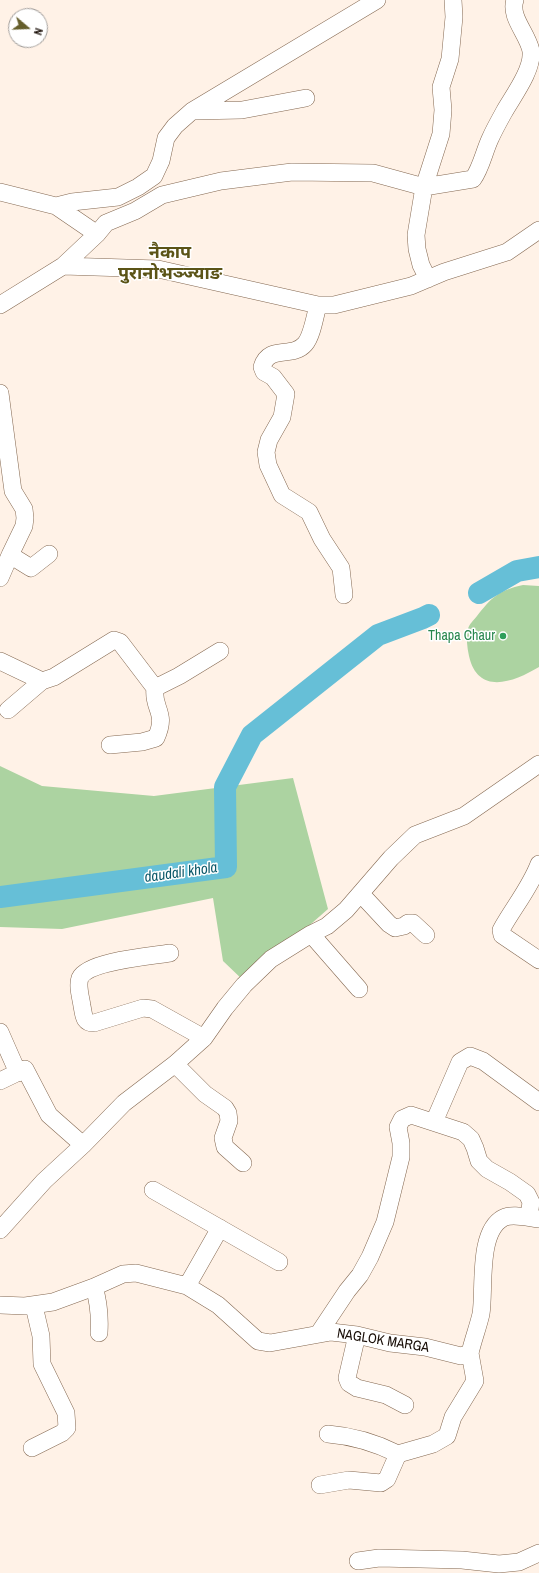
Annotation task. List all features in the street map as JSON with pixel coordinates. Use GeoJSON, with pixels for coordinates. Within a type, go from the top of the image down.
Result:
{"type":"FeatureCollection","features":[{"type":"Feature","properties":{"kind":"street"},"geometry":{"type":"LineString","coordinates":[[56,206],[72,202],[118,197],[154,176],[161,161],[166,138],[175,126],[192,111],[377,0]]}},
{"type":"Feature","properties":{"kind":"street"},"geometry":{"type":"LineString","coordinates":[[428,279],[421,265],[416,235],[424,187],[441,134],[443,110],[441,87],[450,59],[454,17],[453,0]]}},
{"type":"Feature","properties":{"kind":"street"},"geometry":{"type":"LineString","coordinates":[[0,305],[63,266],[97,234],[106,223],[135,212],[162,196],[221,181],[292,172],[373,173],[424,187],[473,179],[503,113],[521,84],[530,63],[531,52],[528,42],[514,13],[513,5],[515,0]]}},
{"type":"Feature","properties":{"kind":"street"},"geometry":{"type":"LineString","coordinates":[[192,111],[242,110],[306,98]]}},
{"type":"Feature","properties":{"kind":"street"},"geometry":{"type":"LineString","coordinates":[[0,192],[56,206],[97,234]]}},
{"type":"Feature","properties":{"kind":"street"},"geometry":{"type":"LineString","coordinates":[[63,266],[158,269],[318,306],[334,305],[411,286],[507,252],[539,230]]}},
{"type":"Feature","properties":{"kind":"street"},"geometry":{"type":"LineString","coordinates":[[318,306],[306,343],[299,350],[274,353],[264,360],[262,367],[264,372],[273,377],[286,394],[282,417],[269,440],[266,452],[268,465],[282,495],[309,512],[322,539],[341,568],[344,595]]}},
{"type":"Feature","properties":{"kind":"street"},"geometry":{"type":"LineString","coordinates":[[0,393],[13,491],[24,509],[25,518],[24,526],[0,578]]}},
{"type":"Feature","properties":{"kind":"street"},"geometry":{"type":"LineString","coordinates":[[10,555],[31,568],[49,554]]}},
{"type":"Feature","properties":{"kind":"street"},"geometry":{"type":"LineString","coordinates":[[8,710],[42,681],[54,676],[114,640],[120,642],[155,688],[154,693],[162,718],[160,729],[156,738],[142,742],[110,745]]}},
{"type":"Feature","properties":{"kind":"street"},"geometry":{"type":"LineString","coordinates":[[155,688],[179,676],[220,651]]}},
{"type":"Feature","properties":{"kind":"street"},"geometry":{"type":"LineString","coordinates":[[0,661],[42,681]]}},
{"type":"Feature","properties":{"kind":"street"},"geometry":{"type":"LineString","coordinates":[[0,1230],[44,1181],[83,1145],[124,1103],[175,1064],[204,1038],[225,1008],[244,985],[271,959],[326,926],[346,910],[391,858],[415,835],[464,816],[539,764]]}},
{"type":"Feature","properties":{"kind":"street"},"geometry":{"type":"LineString","coordinates":[[539,864],[533,881],[518,901],[501,930],[502,935],[539,960]]}},
{"type":"Feature","properties":{"kind":"street"},"geometry":{"type":"LineString","coordinates":[[361,894],[389,924],[395,928],[404,926],[408,923],[413,923],[426,935]]}},
{"type":"Feature","properties":{"kind":"street"},"geometry":{"type":"LineString","coordinates":[[311,934],[359,989]]}},
{"type":"Feature","properties":{"kind":"street"},"geometry":{"type":"LineString","coordinates":[[170,953],[100,965],[86,972],[80,979],[84,1019],[89,1023],[94,1023],[143,1008],[152,1009],[204,1038]]}},
{"type":"Feature","properties":{"kind":"street"},"geometry":{"type":"LineString","coordinates":[[0,1032],[18,1073]]}},
{"type":"Feature","properties":{"kind":"street"},"geometry":{"type":"LineString","coordinates":[[434,1122],[460,1062],[470,1056],[483,1061],[539,1102]]}},
{"type":"Feature","properties":{"kind":"street"},"geometry":{"type":"LineString","coordinates":[[175,1064],[205,1094],[225,1108],[228,1113],[229,1121],[223,1138],[224,1147],[243,1163]]}},
{"type":"Feature","properties":{"kind":"street"},"geometry":{"type":"LineString","coordinates":[[0,1081],[25,1069],[49,1115],[83,1145]]}},
{"type":"Feature","properties":{"kind":"street"},"geometry":{"type":"LineString","coordinates":[[319,1333],[360,1275],[370,1257],[385,1222],[401,1158],[402,1143],[398,1127],[402,1119],[411,1114],[463,1132],[471,1139],[476,1148],[479,1161],[487,1169],[527,1194],[531,1202],[534,1218],[503,1218],[495,1225],[487,1240],[482,1281],[481,1314],[470,1353],[476,1381],[453,1417],[447,1436],[433,1444],[398,1454],[382,1446],[339,1435],[328,1434]]}},
{"type":"Feature","properties":{"kind":"street"},"geometry":{"type":"LineString","coordinates":[[153,1190],[279,1262]]}},
{"type":"Feature","properties":{"kind":"street"},"geometry":{"type":"LineString","coordinates":[[187,1286],[220,1228]]}},
{"type":"Feature","properties":{"kind":"street","name":"NAGLOK MARGA"},"geometry":{"type":"LineString","coordinates":[[0,1304],[34,1306],[53,1302],[124,1274],[136,1273],[187,1286],[218,1305],[250,1336],[258,1341],[270,1343],[331,1332],[357,1335],[390,1343],[425,1347],[461,1356],[470,1353]]}},
{"type":"Feature","properties":{"kind":"street"},"geometry":{"type":"LineString","coordinates":[[94,1287],[99,1305],[99,1333]]}},
{"type":"Feature","properties":{"kind":"street"},"geometry":{"type":"LineString","coordinates":[[32,1448],[62,1433],[67,1428],[66,1413],[42,1364],[41,1336],[34,1306]]}},
{"type":"Feature","properties":{"kind":"street"},"geometry":{"type":"LineString","coordinates":[[357,1335],[347,1378],[349,1384],[357,1388],[386,1395],[405,1405]]}},
{"type":"Feature","properties":{"kind":"street"},"geometry":{"type":"LineString","coordinates":[[320,1485],[349,1480],[381,1483],[387,1479],[398,1454]]}},
{"type":"Feature","properties":{"kind":"street"},"geometry":{"type":"LineString","coordinates":[[358,1561],[380,1558],[462,1560],[500,1564],[520,1562],[539,1553]]}},
{"type":"Feature","properties":{"kind":"green space","name":"Thapa Chaur"},"geometry":{"type":"Polygon","coordinates":[[[523,585],[539,586],[539,667],[508,681],[489,681],[480,677],[474,669],[469,656],[467,636],[469,627],[487,604],[496,596],[508,589],[523,585]]]}},
{"type":"Feature","properties":{"kind":"green space"},"geometry":{"type":"Polygon","coordinates":[[[0,766],[42,786],[154,796],[293,778],[328,909],[245,982],[223,961],[213,898],[62,929],[0,927],[0,766]]]}},
{"type":"Feature","properties":{"kind":"waterway","name":"daudali khola"},"geometry":{"type":"LineString","coordinates":[[479,593],[517,571],[539,567]]}},
{"type":"Feature","properties":{"kind":"waterway","name":"daudali khola"},"geometry":{"type":"LineString","coordinates":[[0,897],[226,867],[225,787],[252,735],[378,635],[429,615]]}},
{"type":"Feature","properties":{"kind":"place","name":"Thapa Chaur"},"geometry":{"type":"Point","coordinates":[503,636]}},
{"type":"Feature","properties":{"kind":"district","name":"नैकाप पुरानोभञ्ज्याङ"},"geometry":{"type":"Point","coordinates":[170,263]}}]}
